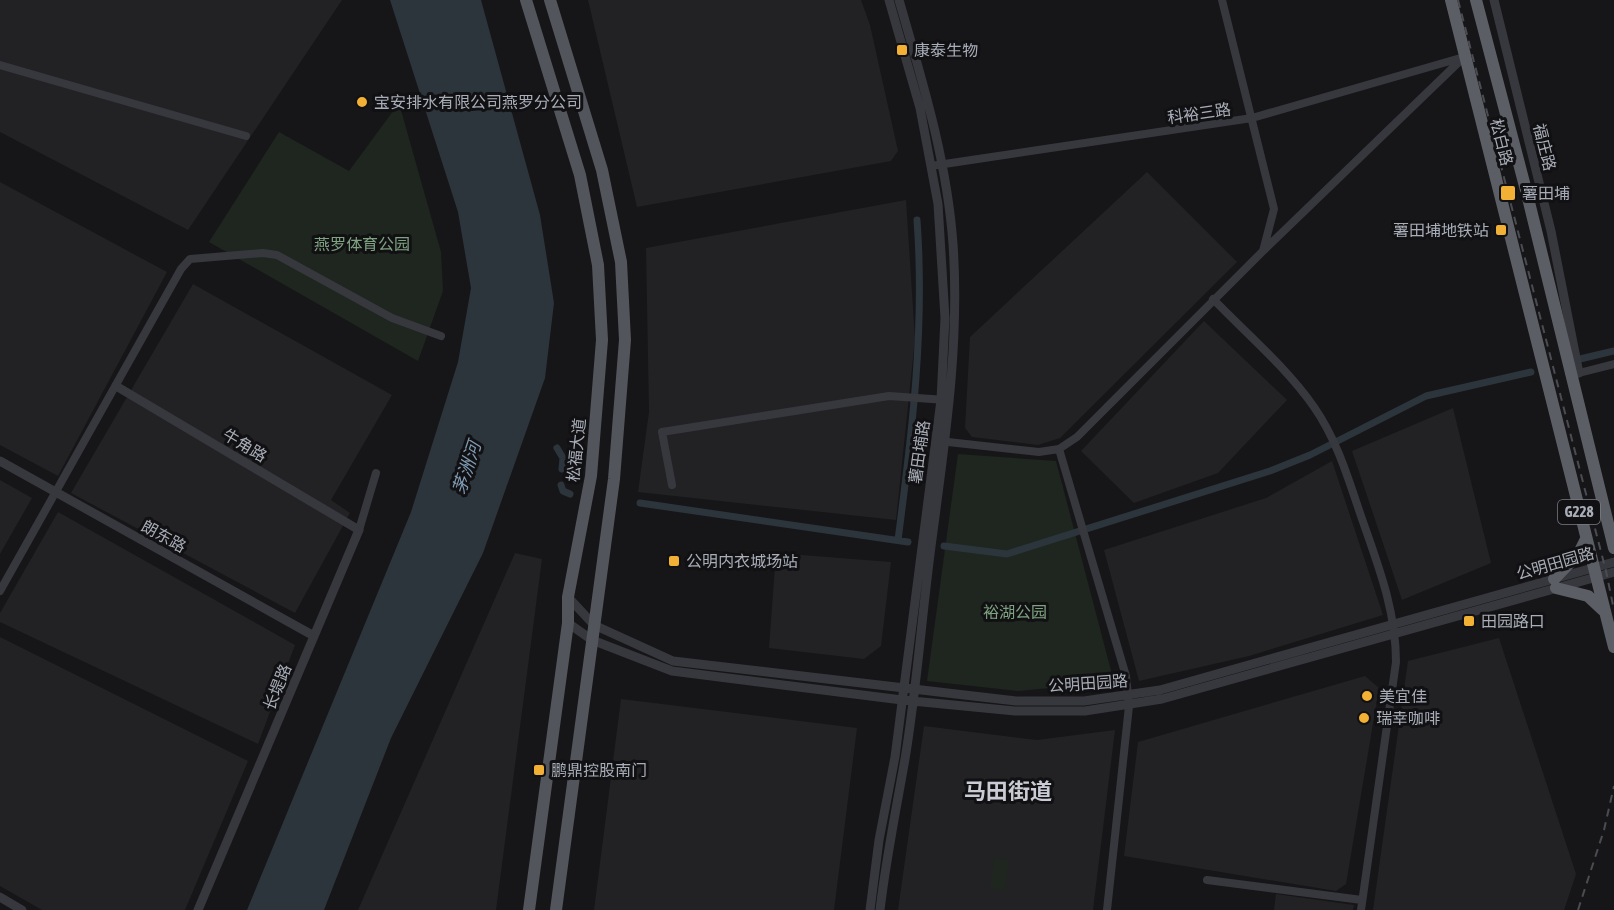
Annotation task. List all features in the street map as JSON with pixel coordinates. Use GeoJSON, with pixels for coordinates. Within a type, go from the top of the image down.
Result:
{"type":"FeatureCollection","features":[{"type":"Feature","properties":{"kind":"highway","name":"松白路"},"geometry":{"type":"LineString","coordinates":[[1451,0],[1586,540]]}},
{"type":"Feature","properties":{"kind":"highway","name":"松白路"},"geometry":{"type":"LineString","coordinates":[[1476,0],[1572,373]]}},
{"type":"Feature","properties":{"kind":"highway","name":"G228"},"geometry":{"type":"LineString","coordinates":[[1572,373],[1614,548]]}},
{"type":"Feature","properties":{"kind":"highway","name":"G228"},"geometry":{"type":"LineString","coordinates":[[1586,540],[1614,647]]}},
{"type":"Feature","properties":{"kind":"highway"},"geometry":{"type":"LineString","coordinates":[[1586,540],[1579,554],[1555,584],[1588,596],[1603,610]]}},
{"type":"Feature","properties":{"kind":"main road","name":"松福大道"},"geometry":{"type":"LineString","coordinates":[[526,0],[580,175],[598,265],[602,339],[591,476],[568,597],[567,623],[529,910]]}},
{"type":"Feature","properties":{"kind":"main road"},"geometry":{"type":"LineString","coordinates":[[550,0],[602,170],[621,262],[625,340],[614,479],[556,910]]}},
{"type":"Feature","properties":{"kind":"street","name":"薯田埔路"},"geometry":{"type":"LineString","coordinates":[[889,0],[936,165]]}},
{"type":"Feature","properties":{"kind":"street","name":"薯田埔路"},"geometry":{"type":"LineString","coordinates":[[880,910],[940,441],[945,282],[929,105],[899,0]]}},
{"type":"Feature","properties":{"kind":"street"},"geometry":{"type":"LineString","coordinates":[[1222,0],[1274,209],[1263,251]]}},
{"type":"Feature","properties":{"kind":"street","name":"福庄路"},"geometry":{"type":"LineString","coordinates":[[1494,0],[1551,231],[1572,373]]}},
{"type":"Feature","properties":{"kind":"street","name":"科裕三路"},"geometry":{"type":"LineString","coordinates":[[936,165],[1251,118],[1464,57]]}},
{"type":"Feature","properties":{"kind":"street"},"geometry":{"type":"LineString","coordinates":[[940,441],[1039,452],[1059,449],[1077,437],[1214,299],[1464,57]]}},
{"type":"Feature","properties":{"kind":"street"},"geometry":{"type":"LineString","coordinates":[[0,65],[246,136]]}},
{"type":"Feature","properties":{"kind":"street"},"geometry":{"type":"LineString","coordinates":[[0,591],[181,269],[190,259],[263,253],[277,255],[392,318],[441,336]]}},
{"type":"Feature","properties":{"kind":"street"},"geometry":{"type":"LineString","coordinates":[[1214,299],[1291,377],[1327,427],[1339,452],[1389,599],[1395,628],[1396,662],[1361,910]]}},
{"type":"Feature","properties":{"kind":"street"},"geometry":{"type":"LineString","coordinates":[[1572,373],[1614,364]]}},
{"type":"Feature","properties":{"kind":"street","name":"牛角路"},"geometry":{"type":"LineString","coordinates":[[116,386],[359,530]]}},
{"type":"Feature","properties":{"kind":"street"},"geometry":{"type":"LineString","coordinates":[[672,485],[662,432],[889,396],[940,400]]}},
{"type":"Feature","properties":{"kind":"street"},"geometry":{"type":"LineString","coordinates":[[1059,449],[1126,676],[1128,701],[1107,910]]}},
{"type":"Feature","properties":{"kind":"street","name":"朗东路"},"geometry":{"type":"LineString","coordinates":[[0,461],[314,636]]}},
{"type":"Feature","properties":{"kind":"street","name":"长堤路"},"geometry":{"type":"LineString","coordinates":[[198,910],[359,530],[376,473]]}},
{"type":"Feature","properties":{"kind":"street","name":"公明田园路"},"geometry":{"type":"LineString","coordinates":[[1594,573],[1614,562]]}},
{"type":"Feature","properties":{"kind":"street","name":"公明田园路"},"geometry":{"type":"LineString","coordinates":[[568,597],[594,625],[674,662],[908,690],[1049,702],[1128,701],[1162,699],[1395,628],[1594,573],[1614,572]]}},
{"type":"Feature","properties":{"kind":"street","name":"公明田园路"},"geometry":{"type":"LineString","coordinates":[[567,623],[592,640],[672,671],[907,700],[1049,712],[1128,701]]}},
{"type":"Feature","properties":{"kind":"street","name":"薯田埔路"},"geometry":{"type":"LineString","coordinates":[[870,910],[907,700]]}},
{"type":"Feature","properties":{"kind":"street"},"geometry":{"type":"LineString","coordinates":[[1207,880],[1362,900]]}},
{"type":"Feature","properties":{"kind":"street"},"geometry":{"type":"LineString","coordinates":[[0,897],[22,910]]}},
{"type":"Feature","properties":{"kind":"shaded area"},"geometry":{"type":"Polygon","coordinates":[[[0,0],[342,0],[188,230],[0,132],[0,0]]]}},
{"type":"Feature","properties":{"kind":"shaded area"},"geometry":{"type":"Polygon","coordinates":[[[588,0],[861,0],[870,25],[898,151],[891,161],[637,207],[588,0]]]}},
{"type":"Feature","properties":{"kind":"shaded area"},"geometry":{"type":"Polygon","coordinates":[[[1147,172],[1237,262],[1060,438],[1038,445],[972,437],[965,428],[970,337],[1147,172]]]}},
{"type":"Feature","properties":{"kind":"shaded area"},"geometry":{"type":"Polygon","coordinates":[[[0,182],[167,272],[58,476],[0,445],[0,182]]]}},
{"type":"Feature","properties":{"kind":"shaded area"},"geometry":{"type":"Polygon","coordinates":[[[906,200],[915,339],[896,520],[638,492],[649,412],[646,248],[906,200]]]}},
{"type":"Feature","properties":{"kind":"shaded area"},"geometry":{"type":"Polygon","coordinates":[[[193,284],[392,395],[331,500],[350,513],[295,613],[71,493],[193,284]]]}},
{"type":"Feature","properties":{"kind":"shaded area"},"geometry":{"type":"Polygon","coordinates":[[[1204,321],[1287,400],[1218,473],[1134,503],[1081,451],[1204,321]]]}},
{"type":"Feature","properties":{"kind":"shaded area"},"geometry":{"type":"Polygon","coordinates":[[[1453,408],[1491,563],[1402,600],[1352,451],[1453,408]]]}},
{"type":"Feature","properties":{"kind":"shaded area"},"geometry":{"type":"Polygon","coordinates":[[[1332,461],[1383,615],[1249,656],[1139,681],[1104,550],[1266,498],[1332,461]]]}},
{"type":"Feature","properties":{"kind":"shaded area"},"geometry":{"type":"Polygon","coordinates":[[[0,480],[32,498],[0,554],[0,480]]]}},
{"type":"Feature","properties":{"kind":"shaded area"},"geometry":{"type":"Polygon","coordinates":[[[58,512],[295,645],[258,744],[0,622],[0,613],[58,512]]]}},
{"type":"Feature","properties":{"kind":"shaded area"},"geometry":{"type":"Polygon","coordinates":[[[515,553],[542,559],[496,910],[358,910],[515,553]]]}},
{"type":"Feature","properties":{"kind":"shaded area"},"geometry":{"type":"Polygon","coordinates":[[[776,553],[891,562],[881,646],[864,659],[769,648],[776,553]]]}},
{"type":"Feature","properties":{"kind":"shaded area"},"geometry":{"type":"Polygon","coordinates":[[[0,637],[248,761],[185,910],[42,910],[0,886],[0,637]]]}},
{"type":"Feature","properties":{"kind":"shaded area"},"geometry":{"type":"Polygon","coordinates":[[[1499,638],[1576,874],[1564,910],[1373,910],[1408,661],[1499,638]]]}},
{"type":"Feature","properties":{"kind":"shaded area"},"geometry":{"type":"Polygon","coordinates":[[[1365,676],[1379,688],[1346,884],[1336,891],[1124,856],[1138,742],[1365,676]]]}},
{"type":"Feature","properties":{"kind":"shaded area"},"geometry":{"type":"Polygon","coordinates":[[[621,699],[857,728],[834,910],[594,910],[621,699]]]}},
{"type":"Feature","properties":{"kind":"shaded area"},"geometry":{"type":"Polygon","coordinates":[[[924,726],[1037,740],[1115,730],[1093,910],[898,910],[924,726]]]}},
{"type":"Feature","properties":{"kind":"shaded area"},"geometry":{"type":"Polygon","coordinates":[[[1276,894],[1354,905],[1353,910],[1274,910],[1276,894]]]}},
{"type":"Feature","properties":{"kind":"green space","name":"燕罗体育公园"},"geometry":{"type":"Polygon","coordinates":[[[399,103],[441,252],[443,291],[418,361],[209,242],[279,132],[349,171],[399,103]]]}},
{"type":"Feature","properties":{"kind":"green space","name":"裕湖公园"},"geometry":{"type":"Polygon","coordinates":[[[958,454],[1056,461],[1114,682],[1018,691],[927,681],[958,454]]]}},
{"type":"Feature","properties":{"kind":"green space"},"geometry":{"type":"Polygon","coordinates":[[[994,858],[1009,860],[1005,890],[990,888],[994,858]]]}},
{"type":"Feature","properties":{"kind":"water","name":"茅洲河"},"geometry":{"type":"Polygon","coordinates":[[[390,0],[481,0],[540,215],[554,303],[545,378],[483,553],[391,738],[324,910],[247,910],[411,512],[458,362],[471,288],[458,212],[390,0]]]}},
{"type":"Feature","properties":{"kind":"waterway"},"geometry":{"type":"LineString","coordinates":[[898,540],[916,381],[919,301],[917,220]]}},
{"type":"Feature","properties":{"kind":"waterway"},"geometry":{"type":"LineString","coordinates":[[1580,359],[1614,351]]}},
{"type":"Feature","properties":{"kind":"waterway"},"geometry":{"type":"LineString","coordinates":[[944,546],[1007,554],[1270,471],[1310,455],[1426,396],[1531,372]]}},
{"type":"Feature","properties":{"kind":"waterway"},"geometry":{"type":"LineString","coordinates":[[557,448],[563,458],[562,469]]}},
{"type":"Feature","properties":{"kind":"waterway"},"geometry":{"type":"LineString","coordinates":[[561,485],[563,491],[570,494]]}},
{"type":"Feature","properties":{"kind":"waterway"},"geometry":{"type":"LineString","coordinates":[[640,503],[908,542]]}},
{"type":"Feature","properties":{"kind":"railway"},"geometry":{"type":"LineString","coordinates":[[1458,0],[1606,571],[1614,610]]}},
{"type":"Feature","properties":{"kind":"railway"},"geometry":{"type":"LineString","coordinates":[[1578,910],[1604,830],[1614,786]]}},
{"type":"Feature","properties":{"kind":"place","name":"康泰生物"},"geometry":{"type":"Point","coordinates":[902,50]}},
{"type":"Feature","properties":{"kind":"place","name":"宝安排水有限公司燕罗分公司"},"geometry":{"type":"Point","coordinates":[362,102]}},
{"type":"Feature","properties":{"kind":"place","name":"薯田埔"},"geometry":{"type":"Point","coordinates":[1508,193]}},
{"type":"Feature","properties":{"kind":"place","name":"薯田埔地铁站"},"geometry":{"type":"Point","coordinates":[1501,230]}},
{"type":"Feature","properties":{"kind":"place","name":"公明内衣城场站"},"geometry":{"type":"Point","coordinates":[674,561]}},
{"type":"Feature","properties":{"kind":"place","name":"田园路口"},"geometry":{"type":"Point","coordinates":[1469,621]}},
{"type":"Feature","properties":{"kind":"place","name":"美宜佳"},"geometry":{"type":"Point","coordinates":[1367,696]}},
{"type":"Feature","properties":{"kind":"place","name":"瑞幸咖啡"},"geometry":{"type":"Point","coordinates":[1364,718]}},
{"type":"Feature","properties":{"kind":"place","name":"鹏鼎控股南门"},"geometry":{"type":"Point","coordinates":[539,770]}},
{"type":"Feature","properties":{"kind":"district","name":"马田街道"},"geometry":{"type":"Point","coordinates":[1008,791]}}]}
